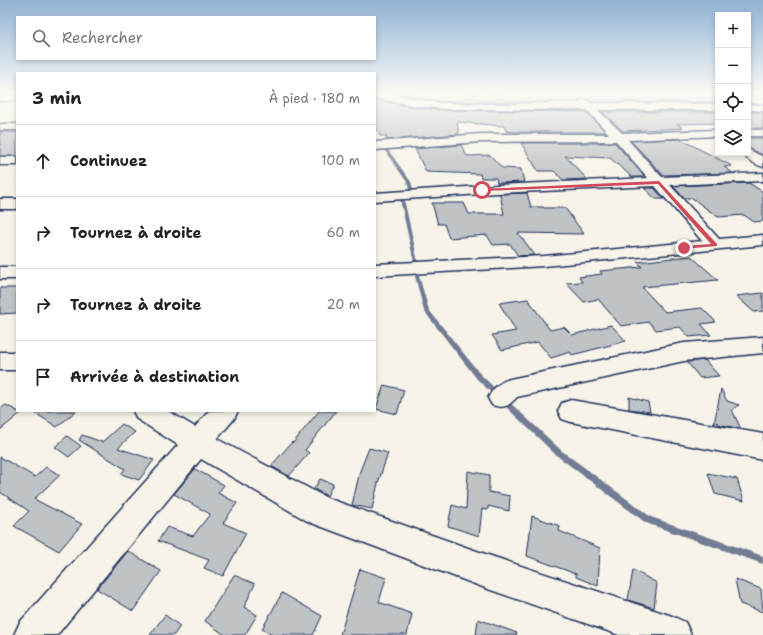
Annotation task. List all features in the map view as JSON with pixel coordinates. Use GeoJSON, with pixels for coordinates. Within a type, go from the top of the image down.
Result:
{"type":"FeatureCollection","features":[{"type":"Feature","properties":{"kind":"street"},"geometry":{"type":"LineString","coordinates":[[606,123],[715,245]]}},
{"type":"Feature","properties":{"kind":"street"},"geometry":{"type":"LineString","coordinates":[[697,124],[715,133]]}},
{"type":"Feature","properties":{"kind":"street"},"geometry":{"type":"LineString","coordinates":[[0,127],[16,127]]}},
{"type":"Feature","properties":{"kind":"street"},"geometry":{"type":"LineString","coordinates":[[751,133],[763,133]]}},
{"type":"Feature","properties":{"kind":"street"},"geometry":{"type":"LineString","coordinates":[[376,146],[481,138],[619,137],[715,134]]}},
{"type":"Feature","properties":{"kind":"street"},"geometry":{"type":"LineString","coordinates":[[751,155],[763,163]]}},
{"type":"Feature","properties":{"kind":"street"},"geometry":{"type":"LineString","coordinates":[[0,161],[16,161]]}},
{"type":"Feature","properties":{"kind":"street"},"geometry":{"type":"LineString","coordinates":[[376,196],[763,177]]}},
{"type":"Feature","properties":{"kind":"street"},"geometry":{"type":"LineString","coordinates":[[0,204],[16,204]]}},
{"type":"Feature","properties":{"kind":"street"},"geometry":{"type":"LineString","coordinates":[[376,270],[544,260],[763,240]]}},
{"type":"Feature","properties":{"kind":"street"},"geometry":{"type":"LineString","coordinates":[[0,273],[16,273]]}},
{"type":"Feature","properties":{"kind":"street"},"geometry":{"type":"LineString","coordinates":[[501,398],[510,389],[684,352],[763,345]]}},
{"type":"Feature","properties":{"kind":"street"},"geometry":{"type":"LineString","coordinates":[[0,361],[16,361]]}},
{"type":"Feature","properties":{"kind":"street"},"geometry":{"type":"LineString","coordinates":[[571,411],[763,447]]}},
{"type":"Feature","properties":{"kind":"street"},"geometry":{"type":"LineString","coordinates":[[148,412],[198,443],[320,511],[496,575],[672,635]]}},
{"type":"Feature","properties":{"kind":"street"},"geometry":{"type":"LineString","coordinates":[[33,635],[224,412]]}},
{"type":"Feature","properties":{"kind":"building"},"geometry":{"type":"Polygon","coordinates":[[[376,123],[457,123],[459,134],[387,140],[386,136],[380,136],[376,123]]]}},
{"type":"Feature","properties":{"kind":"building"},"geometry":{"type":"Polygon","coordinates":[[[464,123],[597,123],[606,132],[514,132],[506,131],[504,126],[464,123]]]}},
{"type":"Feature","properties":{"kind":"building"},"geometry":{"type":"Polygon","coordinates":[[[614,123],[715,123],[677,124],[683,128],[623,131],[614,123]]]}},
{"type":"Feature","properties":{"kind":"building"},"geometry":{"type":"Polygon","coordinates":[[[751,123],[763,123],[763,128],[751,128],[751,123]]]}},
{"type":"Feature","properties":{"kind":"building"},"geometry":{"type":"Polygon","coordinates":[[[0,132],[16,132],[16,156],[0,156],[0,132]]]}},
{"type":"Feature","properties":{"kind":"building"},"geometry":{"type":"Polygon","coordinates":[[[751,138],[763,138],[763,155],[751,149],[751,138]]]}},
{"type":"Feature","properties":{"kind":"building"},"geometry":{"type":"Polygon","coordinates":[[[680,139],[732,166],[724,167],[733,173],[663,175],[631,141],[680,139]]]}},
{"type":"Feature","properties":{"kind":"building"},"geometry":{"type":"Polygon","coordinates":[[[521,143],[615,143],[645,177],[632,177],[610,158],[565,156],[587,179],[563,180],[554,171],[538,171],[521,143]]]}},
{"type":"Feature","properties":{"kind":"building"},"geometry":{"type":"Polygon","coordinates":[[[461,145],[467,156],[490,155],[502,168],[521,169],[524,182],[497,183],[496,178],[481,178],[480,174],[426,172],[415,149],[461,145]]]}},
{"type":"Feature","properties":{"kind":"building"},"geometry":{"type":"Polygon","coordinates":[[[749,183],[763,192],[763,221],[754,222],[744,215],[718,217],[692,198],[684,198],[673,186],[749,183]]]}},
{"type":"Feature","properties":{"kind":"building"},"geometry":{"type":"Polygon","coordinates":[[[644,188],[654,188],[664,199],[656,199],[644,188]]]}},
{"type":"Feature","properties":{"kind":"building"},"geometry":{"type":"Polygon","coordinates":[[[527,193],[531,207],[565,208],[584,234],[518,233],[535,255],[518,256],[510,244],[493,245],[487,235],[449,238],[444,224],[438,224],[432,203],[464,203],[469,214],[504,214],[500,194],[527,193]]]}},
{"type":"Feature","properties":{"kind":"building"},"geometry":{"type":"Polygon","coordinates":[[[691,256],[718,280],[642,287],[665,312],[702,308],[716,322],[701,324],[711,335],[689,337],[680,327],[656,330],[649,322],[621,326],[598,299],[584,302],[566,283],[582,282],[579,277],[602,274],[600,271],[642,267],[637,262],[691,256]]]}},
{"type":"Feature","properties":{"kind":"building"},"geometry":{"type":"Polygon","coordinates":[[[0,288],[16,288],[16,313],[0,314],[0,288]]]}},
{"type":"Feature","properties":{"kind":"building"},"geometry":{"type":"Polygon","coordinates":[[[763,293],[763,311],[754,312],[736,296],[763,293]]]}},
{"type":"Feature","properties":{"kind":"building"},"geometry":{"type":"Polygon","coordinates":[[[528,299],[550,330],[564,327],[572,335],[611,325],[626,341],[572,355],[570,352],[551,358],[538,342],[502,350],[492,335],[516,331],[499,303],[528,299]]]}},
{"type":"Feature","properties":{"kind":"building"},"geometry":{"type":"Polygon","coordinates":[[[705,360],[719,376],[700,378],[687,362],[705,360]]]}},
{"type":"Feature","properties":{"kind":"building"},"geometry":{"type":"Polygon","coordinates":[[[384,385],[404,390],[397,414],[376,409],[384,385]]]}},
{"type":"Feature","properties":{"kind":"building"},"geometry":{"type":"Polygon","coordinates":[[[721,389],[727,401],[739,405],[732,410],[741,429],[718,424],[717,422],[714,424],[721,389]]]}},
{"type":"Feature","properties":{"kind":"building"},"geometry":{"type":"Polygon","coordinates":[[[629,397],[648,402],[650,412],[629,409],[629,397]]]}},
{"type":"Feature","properties":{"kind":"building"},"geometry":{"type":"Polygon","coordinates":[[[6,405],[16,410],[16,412],[21,413],[0,430],[0,409],[6,405]]]}},
{"type":"Feature","properties":{"kind":"building"},"geometry":{"type":"Polygon","coordinates":[[[34,412],[75,412],[57,427],[34,412]]]}},
{"type":"Feature","properties":{"kind":"building"},"geometry":{"type":"Polygon","coordinates":[[[318,412],[335,412],[305,450],[309,453],[289,476],[271,466],[292,442],[293,443],[318,412]]]}},
{"type":"Feature","properties":{"kind":"building"},"geometry":{"type":"Polygon","coordinates":[[[122,424],[135,432],[118,448],[154,460],[139,480],[121,474],[125,469],[79,440],[82,435],[102,442],[122,424]]]}},
{"type":"Feature","properties":{"kind":"building"},"geometry":{"type":"Polygon","coordinates":[[[67,436],[81,446],[69,457],[55,447],[67,436]]]}},
{"type":"Feature","properties":{"kind":"building"},"geometry":{"type":"Polygon","coordinates":[[[369,448],[388,453],[378,483],[372,509],[352,505],[360,471],[369,448]]]}},
{"type":"Feature","properties":{"kind":"building"},"geometry":{"type":"Polygon","coordinates":[[[0,457],[35,477],[46,467],[60,475],[34,499],[82,524],[59,551],[14,526],[29,511],[0,492],[0,457]]]}},
{"type":"Feature","properties":{"kind":"building"},"geometry":{"type":"Polygon","coordinates":[[[195,469],[224,485],[218,493],[237,503],[223,523],[246,533],[223,576],[204,568],[209,560],[158,541],[167,527],[193,536],[210,514],[174,494],[195,469]]]}},
{"type":"Feature","properties":{"kind":"building"},"geometry":{"type":"Polygon","coordinates":[[[468,471],[489,475],[489,492],[510,496],[509,511],[488,506],[488,510],[482,509],[479,536],[448,526],[452,505],[466,509],[468,471]]]}},
{"type":"Feature","properties":{"kind":"building"},"geometry":{"type":"Polygon","coordinates":[[[708,473],[737,479],[744,501],[715,494],[708,473]]]}},
{"type":"Feature","properties":{"kind":"building"},"geometry":{"type":"Polygon","coordinates":[[[320,479],[333,484],[327,496],[314,489],[320,479]]]}},
{"type":"Feature","properties":{"kind":"building"},"geometry":{"type":"Polygon","coordinates":[[[532,516],[560,526],[559,531],[600,548],[598,586],[576,577],[576,574],[527,556],[532,516]]]}},
{"type":"Feature","properties":{"kind":"building"},"geometry":{"type":"Polygon","coordinates":[[[128,551],[161,571],[133,611],[97,589],[128,551]]]}},
{"type":"Feature","properties":{"kind":"building"},"geometry":{"type":"Polygon","coordinates":[[[360,569],[386,578],[379,602],[412,614],[407,635],[340,635],[360,569]]]}},
{"type":"Feature","properties":{"kind":"building"},"geometry":{"type":"Polygon","coordinates":[[[633,570],[657,583],[654,608],[628,600],[633,570]]]}},
{"type":"Feature","properties":{"kind":"building"},"geometry":{"type":"Polygon","coordinates":[[[234,575],[255,584],[244,607],[257,615],[245,635],[225,635],[205,621],[234,575]]]}},
{"type":"Feature","properties":{"kind":"building"},"geometry":{"type":"Polygon","coordinates":[[[735,579],[761,589],[763,612],[740,604],[735,579]]]}},
{"type":"Feature","properties":{"kind":"building"},"geometry":{"type":"Polygon","coordinates":[[[282,593],[322,616],[313,635],[272,635],[262,629],[282,593]]]}},
{"type":"Feature","properties":{"kind":"building"},"geometry":{"type":"Polygon","coordinates":[[[165,615],[180,626],[174,635],[150,635],[165,615]]]}},
{"type":"Feature","properties":{"kind":"building"},"geometry":{"type":"Polygon","coordinates":[[[478,619],[517,633],[516,635],[476,635],[478,619]]]}},
{"type":"Feature","properties":{"kind":"waterway"},"geometry":{"type":"LineString","coordinates":[[385,148],[409,182],[411,189]]}},
{"type":"Feature","properties":{"kind":"waterway"},"geometry":{"type":"LineString","coordinates":[[402,199],[416,262]]}},
{"type":"Feature","properties":{"kind":"waterway"},"geometry":{"type":"LineString","coordinates":[[417,276],[426,310],[479,377],[497,394]]}},
{"type":"Feature","properties":{"kind":"waterway"},"geometry":{"type":"LineString","coordinates":[[503,400],[559,453],[649,520],[763,560]]}},
{"type":"Feature","properties":{"kind":"route"},"geometry":{"type":"LineString","coordinates":[[482,190],[659,182],[715,245],[684,248]]}}]}
